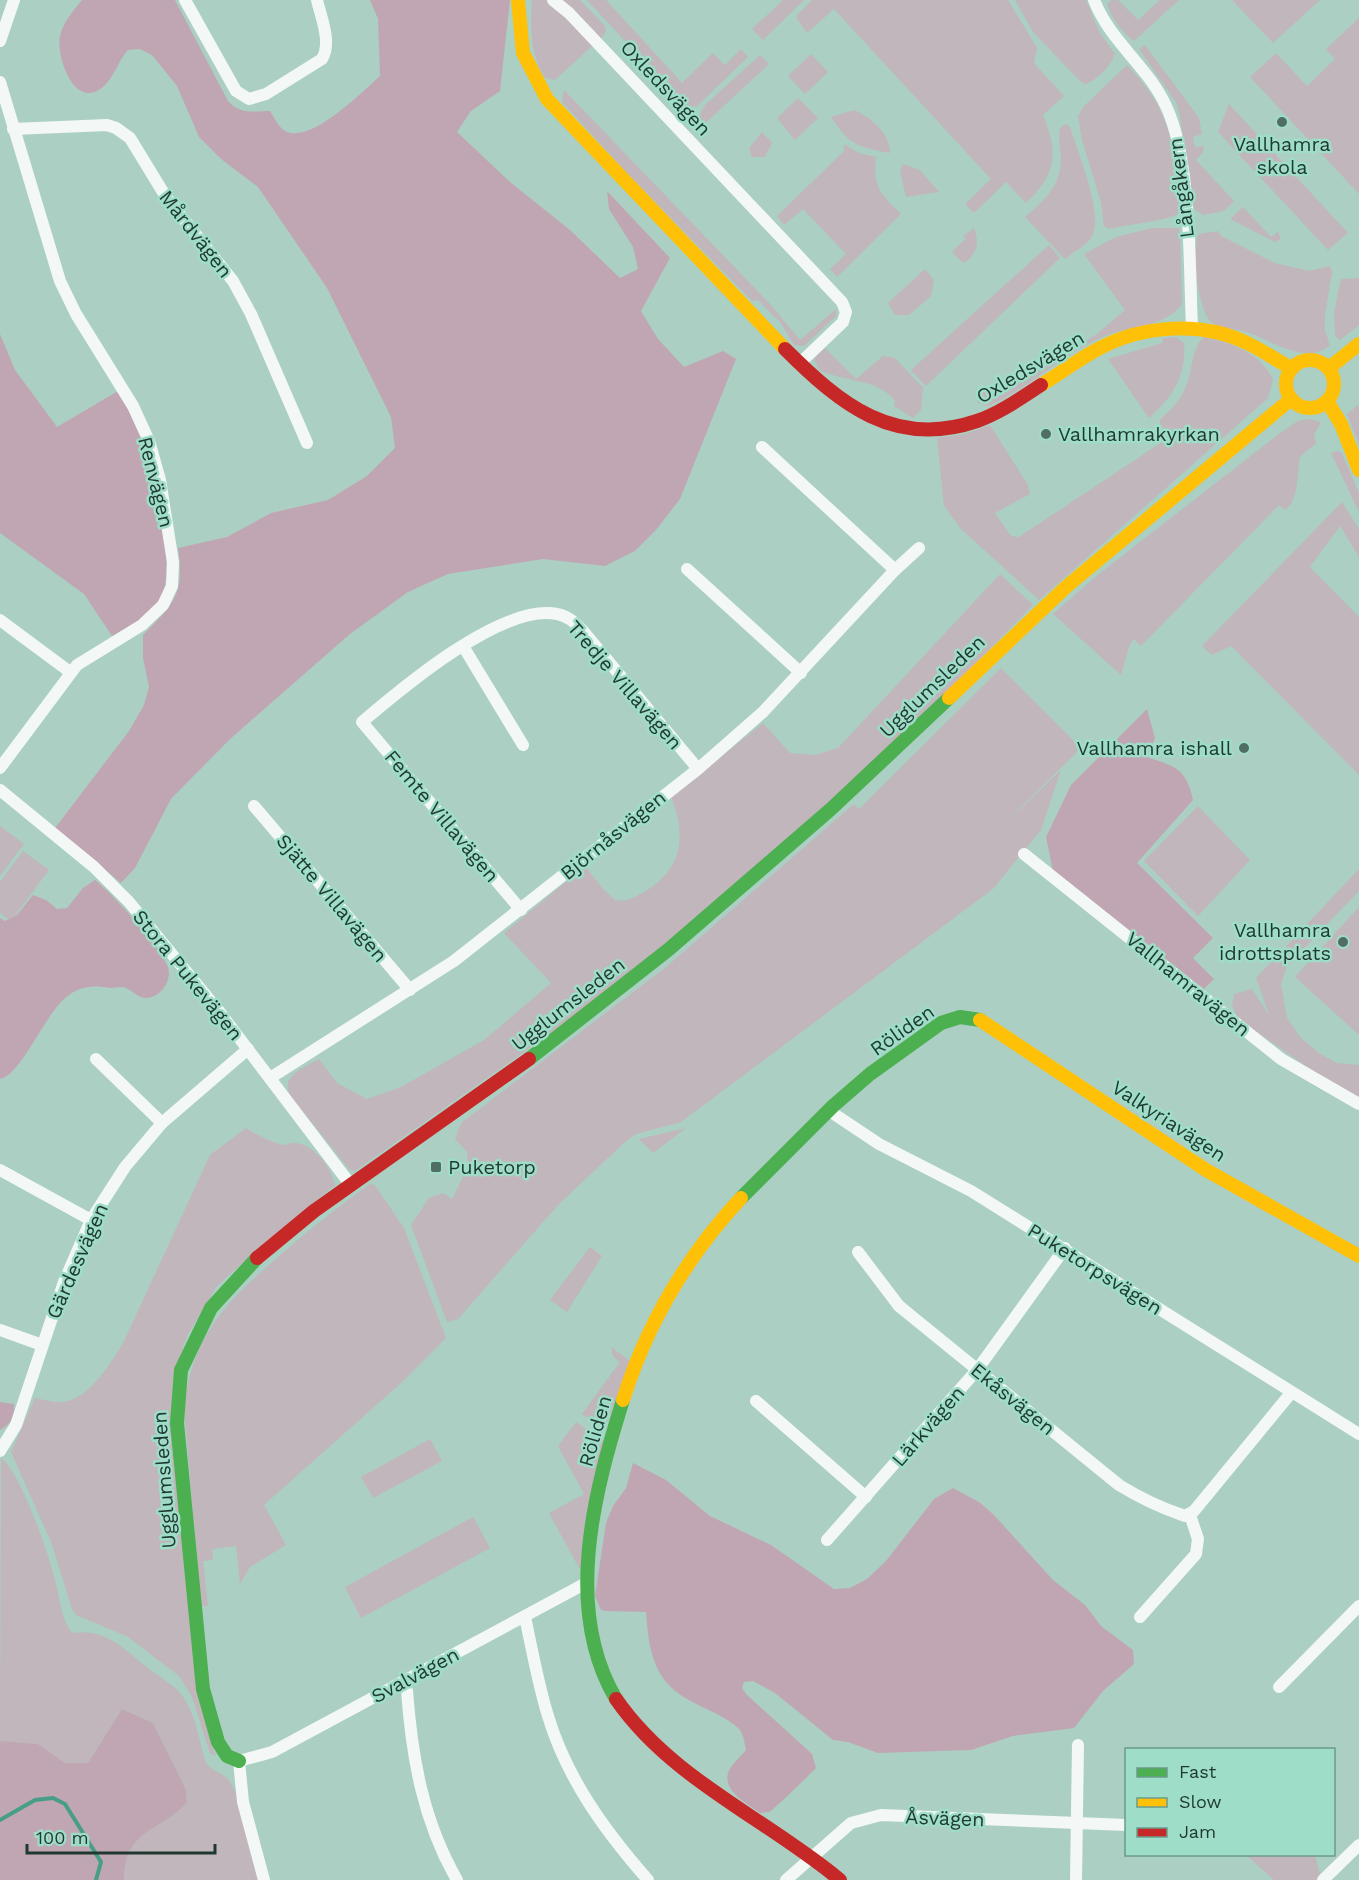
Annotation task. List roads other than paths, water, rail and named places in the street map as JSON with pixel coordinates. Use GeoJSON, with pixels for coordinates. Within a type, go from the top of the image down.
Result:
{"type":"FeatureCollection","features":[{"type":"Feature","properties":{"kind":"street"},"geometry":{"type":"LineString","coordinates":[[0,41],[14,0]]}},
{"type":"Feature","properties":{"kind":"street"},"geometry":{"type":"LineString","coordinates":[[185,0],[236,91],[249,99],[266,94],[322,59],[326,52],[326,36],[317,0]]}},
{"type":"Feature","properties":{"kind":"street","name":"Oxledsvägen"},"geometry":{"type":"LineString","coordinates":[[518,0],[523,53],[547,99],[799,364],[846,403],[882,423],[910,429],[937,430],[962,426],[990,416],[1101,347],[1146,332],[1192,328],[1246,342],[1291,368]]}},
{"type":"Feature","properties":{"kind":"street","name":"Oxledsvägen"},"geometry":{"type":"LineString","coordinates":[[553,0],[568,13],[842,302],[846,312],[843,322],[799,364]]}},
{"type":"Feature","properties":{"kind":"street","name":"Långåkern"},"geometry":{"type":"LineString","coordinates":[[1094,0],[1110,33],[1158,91],[1173,123],[1185,189],[1192,328]]}},
{"type":"Feature","properties":{"kind":"street","name":"Renvägen"},"geometry":{"type":"LineString","coordinates":[[0,82],[64,290],[133,406],[149,441],[160,480],[173,562],[172,586],[163,605],[142,625],[84,659],[70,672],[0,768]]}},
{"type":"Feature","properties":{"kind":"street","name":"Mårdvägen"},"geometry":{"type":"LineString","coordinates":[[13,129],[107,125],[117,128],[130,138],[171,203],[239,291],[307,442]]}},
{"type":"Feature","properties":{"kind":"street"},"geometry":{"type":"LineString","coordinates":[[1329,368],[1359,344]]}},
{"type":"Feature","properties":{"kind":"street"},"geometry":{"type":"LineString","coordinates":[[1312,360],[1329,368],[1334,385],[1328,401],[1309,408],[1298,405],[1291,399],[1286,382],[1291,368],[1302,361],[1312,360]]}},
{"type":"Feature","properties":{"kind":"street","name":"Ugglumsleden"},"geometry":{"type":"LineString","coordinates":[[239,1761],[227,1756],[218,1742],[203,1689],[177,1423],[181,1370],[210,1308],[255,1260],[350,1184],[526,1061],[668,950],[831,809],[1066,587],[1291,399]]}},
{"type":"Feature","properties":{"kind":"street"},"geometry":{"type":"LineString","coordinates":[[1328,401],[1341,424],[1359,470]]}},
{"type":"Feature","properties":{"kind":"street"},"geometry":{"type":"LineString","coordinates":[[762,447],[895,570]]}},
{"type":"Feature","properties":{"kind":"street","name":"Björnåsvägen"},"geometry":{"type":"LineString","coordinates":[[270,1078],[410,990],[521,910],[609,837],[698,768],[763,712],[895,570],[919,548]]}},
{"type":"Feature","properties":{"kind":"street"},"geometry":{"type":"LineString","coordinates":[[687,569],[801,673]]}},
{"type":"Feature","properties":{"kind":"street","name":"Tredje Villavägen"},"geometry":{"type":"LineString","coordinates":[[362,722],[426,669],[463,646],[501,626],[533,615],[550,613],[567,617],[584,632],[698,768]]}},
{"type":"Feature","properties":{"kind":"street"},"geometry":{"type":"LineString","coordinates":[[0,620],[70,672]]}},
{"type":"Feature","properties":{"kind":"street"},"geometry":{"type":"LineString","coordinates":[[463,646],[523,746]]}},
{"type":"Feature","properties":{"kind":"street","name":"Femte Villavägen"},"geometry":{"type":"LineString","coordinates":[[362,722],[521,910]]}},
{"type":"Feature","properties":{"kind":"street","name":"Stora Pukevägen"},"geometry":{"type":"LineString","coordinates":[[0,790],[94,867],[122,895],[248,1049],[350,1184]]}},
{"type":"Feature","properties":{"kind":"street","name":"Sjätte Villavägen"},"geometry":{"type":"LineString","coordinates":[[254,806],[410,990]]}},
{"type":"Feature","properties":{"kind":"street","name":"Vallhamravägen"},"geometry":{"type":"LineString","coordinates":[[1024,854],[1281,1059],[1359,1104]]}},
{"type":"Feature","properties":{"kind":"street","name":"Röliden"},"geometry":{"type":"LineString","coordinates":[[840,1880],[813,1855],[675,1762],[637,1727],[617,1701],[600,1668],[588,1613],[588,1582],[598,1497],[612,1435],[635,1365],[657,1315],[687,1264],[740,1200],[828,1110],[848,1092],[941,1023],[961,1016]]}},
{"type":"Feature","properties":{"kind":"street","name":"Valkyriavägen"},"geometry":{"type":"LineString","coordinates":[[961,1016],[969,1016],[991,1026],[1206,1170],[1359,1256]]}},
{"type":"Feature","properties":{"kind":"street","name":"Gärdesvägen"},"geometry":{"type":"LineString","coordinates":[[0,1451],[16,1425],[64,1282],[91,1220],[125,1167],[162,1122],[248,1049]]}},
{"type":"Feature","properties":{"kind":"street"},"geometry":{"type":"LineString","coordinates":[[96,1059],[162,1122]]}},
{"type":"Feature","properties":{"kind":"street","name":"Puketorpsvägen"},"geometry":{"type":"LineString","coordinates":[[828,1110],[879,1144],[963,1186],[1065,1248],[1359,1434]]}},
{"type":"Feature","properties":{"kind":"street"},"geometry":{"type":"LineString","coordinates":[[0,1170],[91,1220]]}},
{"type":"Feature","properties":{"kind":"street","name":"Lärkvägen"},"geometry":{"type":"LineString","coordinates":[[827,1540],[977,1370],[1065,1248]]}},
{"type":"Feature","properties":{"kind":"street","name":"Ekåsvägen"},"geometry":{"type":"LineString","coordinates":[[858,1252],[899,1306],[1119,1485],[1144,1501],[1185,1516],[1190,1515]]}},
{"type":"Feature","properties":{"kind":"street"},"geometry":{"type":"LineString","coordinates":[[0,1330],[42,1345]]}},
{"type":"Feature","properties":{"kind":"street"},"geometry":{"type":"LineString","coordinates":[[1140,1617],[1196,1554],[1198,1539],[1190,1515],[1291,1393]]}},
{"type":"Feature","properties":{"kind":"street"},"geometry":{"type":"LineString","coordinates":[[756,1401],[866,1497]]}},
{"type":"Feature","properties":{"kind":"street","name":"Svalvägen"},"geometry":{"type":"LineString","coordinates":[[239,1761],[272,1752],[588,1582]]}},
{"type":"Feature","properties":{"kind":"street"},"geometry":{"type":"LineString","coordinates":[[1279,1687],[1359,1606]]}},
{"type":"Feature","properties":{"kind":"street"},"geometry":{"type":"LineString","coordinates":[[525,1617],[547,1715],[562,1753],[605,1830],[648,1880]]}},
{"type":"Feature","properties":{"kind":"street"},"geometry":{"type":"LineString","coordinates":[[403,1682],[407,1691],[414,1763],[426,1808],[437,1840],[457,1880]]}},
{"type":"Feature","properties":{"kind":"street"},"geometry":{"type":"LineString","coordinates":[[1076,1880],[1078,1745]]}},
{"type":"Feature","properties":{"kind":"street"},"geometry":{"type":"LineString","coordinates":[[239,1761],[243,1802],[264,1880]]}},
{"type":"Feature","properties":{"kind":"street","name":"Åsvägen"},"geometry":{"type":"LineString","coordinates":[[786,1880],[851,1823],[881,1815],[1125,1825]]}},
{"type":"Feature","properties":{"kind":"street"},"geometry":{"type":"LineString","coordinates":[[1323,1880],[1359,1845]]}},
{"type":"Feature","properties":{"kind":"street"},"geometry":{"type":"LineString","coordinates":[[1332,1856],[1340,1862]]}},
{"type":"Feature","properties":{"kind":"waterway"},"geometry":{"type":"LineString","coordinates":[[0,1820],[35,1800],[53,1798],[65,1804],[101,1862],[96,1880]]}},
{"type":"Feature","properties":{"kind":"place","name":"Vallhamra skola"},"geometry":{"type":"Point","coordinates":[1282,122]}},
{"type":"Feature","properties":{"kind":"place","name":"Vallhamrakyrkan"},"geometry":{"type":"Point","coordinates":[1046,434]}},
{"type":"Feature","properties":{"kind":"place","name":"Vallhamra ishall"},"geometry":{"type":"Point","coordinates":[1244,748]}},
{"type":"Feature","properties":{"kind":"place","name":"Vallhamra idrottsplats"},"geometry":{"type":"Point","coordinates":[1343,942]}},
{"type":"Feature","properties":{"kind":"place","name":"Puketorp"},"geometry":{"type":"Point","coordinates":[436,1167]}}]}
